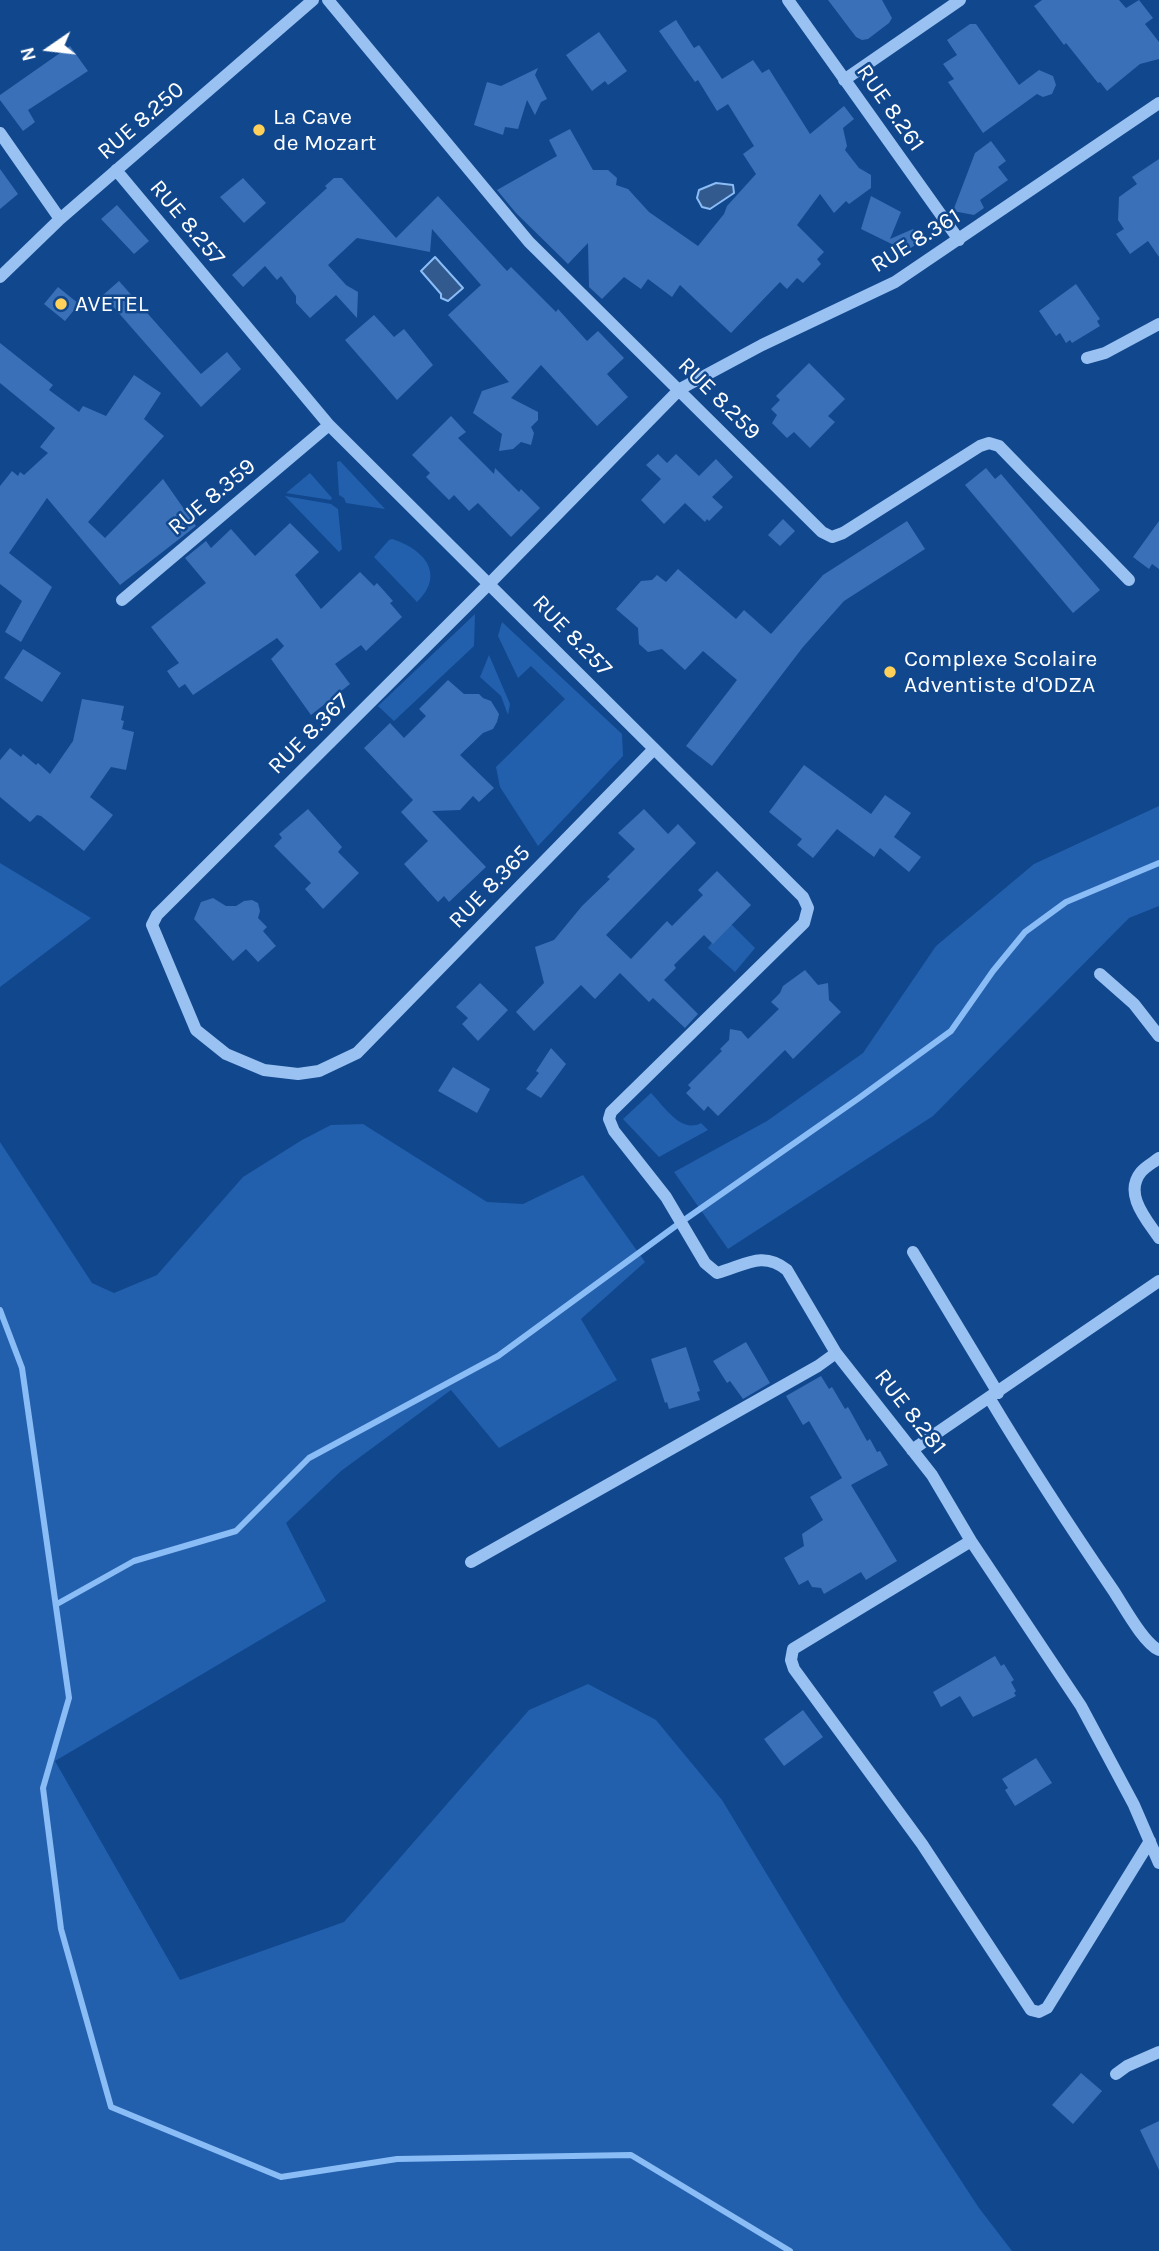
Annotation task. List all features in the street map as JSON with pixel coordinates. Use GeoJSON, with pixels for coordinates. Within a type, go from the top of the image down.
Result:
{"type":"FeatureCollection","features":[{"type":"Feature","properties":{"kind":"street","name":"RUE 8.250"},"geometry":{"type":"LineString","coordinates":[[0,278],[60,219],[313,0]]}},
{"type":"Feature","properties":{"kind":"street","name":"RUE 8.259"},"geometry":{"type":"LineString","coordinates":[[328,0],[529,242],[680,389],[821,532],[832,537],[843,533],[980,446],[989,443],[999,446],[1129,580]]}},
{"type":"Feature","properties":{"kind":"street","name":"RUE 8.261"},"geometry":{"type":"LineString","coordinates":[[788,0],[958,240]]}},
{"type":"Feature","properties":{"kind":"street"},"geometry":{"type":"LineString","coordinates":[[845,80],[960,0]]}},
{"type":"Feature","properties":{"kind":"street","name":"RUE 8.361"},"geometry":{"type":"LineString","coordinates":[[490,583],[680,389],[762,345],[895,282],[1159,103]]}},
{"type":"Feature","properties":{"kind":"street"},"geometry":{"type":"LineString","coordinates":[[0,133],[60,219]]}},
{"type":"Feature","properties":{"kind":"street","name":"RUE 8.257"},"geometry":{"type":"LineString","coordinates":[[116,170],[329,425],[803,897],[808,908],[804,923],[611,1112],[609,1119]]}},
{"type":"Feature","properties":{"kind":"street"},"geometry":{"type":"LineString","coordinates":[[1087,358],[1105,353],[1159,324]]}},
{"type":"Feature","properties":{"kind":"street","name":"RUE 8.359"},"geometry":{"type":"LineString","coordinates":[[122,600],[329,425]]}},
{"type":"Feature","properties":{"kind":"street","name":"RUE 8.367"},"geometry":{"type":"LineString","coordinates":[[358,1053],[319,1071],[298,1074],[264,1070],[226,1054],[196,1030],[152,925],[157,915],[490,583]]}},
{"type":"Feature","properties":{"kind":"street","name":"RUE 8.365"},"geometry":{"type":"LineString","coordinates":[[358,1053],[653,750]]}},
{"type":"Feature","properties":{"kind":"street"},"geometry":{"type":"LineString","coordinates":[[1100,974],[1134,1004],[1159,1036]]}},
{"type":"Feature","properties":{"kind":"street","name":"RUE 8.281"},"geometry":{"type":"LineString","coordinates":[[609,1119],[614,1131],[666,1197],[705,1264],[717,1273],[758,1259],[775,1260],[787,1269],[836,1353],[932,1475],[971,1541],[1081,1706],[1159,1863]]}},
{"type":"Feature","properties":{"kind":"street"},"geometry":{"type":"LineString","coordinates":[[1159,1158],[1140,1172],[1135,1186],[1135,1197],[1139,1209],[1159,1238]]}},
{"type":"Feature","properties":{"kind":"street"},"geometry":{"type":"LineString","coordinates":[[913,1252],[1035,1474],[1153,1648],[1159,1650]]}},
{"type":"Feature","properties":{"kind":"street"},"geometry":{"type":"LineString","coordinates":[[912,1450],[1159,1281]]}},
{"type":"Feature","properties":{"kind":"street"},"geometry":{"type":"LineString","coordinates":[[471,1562],[818,1366],[836,1353]]}},
{"type":"Feature","properties":{"kind":"street"},"geometry":{"type":"LineString","coordinates":[[971,1541],[793,1649],[791,1660],[794,1669],[922,1844],[1031,2010],[1040,2012],[1047,2008],[1150,1841]]}},
{"type":"Feature","properties":{"kind":"street"},"geometry":{"type":"LineString","coordinates":[[1116,2074],[1127,2066],[1159,2052]]}},
{"type":"Feature","properties":{"kind":"shaded area"},"geometry":{"type":"Polygon","coordinates":[[[716,183],[733,185],[734,193],[710,209],[702,207],[697,198],[699,190],[716,183]]]}},
{"type":"Feature","properties":{"kind":"shaded area"},"geometry":{"type":"Polygon","coordinates":[[[435,257],[463,288],[448,301],[441,298],[441,294],[421,271],[435,257]]]}},
{"type":"Feature","properties":{"kind":"shaded area"},"geometry":{"type":"Polygon","coordinates":[[[340,461],[385,509],[346,503],[339,495],[337,462],[340,461]]]}},
{"type":"Feature","properties":{"kind":"shaded area"},"geometry":{"type":"Polygon","coordinates":[[[310,473],[332,498],[331,500],[286,493],[310,473]]]}},
{"type":"Feature","properties":{"kind":"shaded area"},"geometry":{"type":"Polygon","coordinates":[[[285,496],[331,504],[338,509],[342,549],[339,552],[285,496]]]}},
{"type":"Feature","properties":{"kind":"shaded area"},"geometry":{"type":"Polygon","coordinates":[[[392,539],[413,549],[427,564],[430,582],[417,602],[374,557],[392,539]]]}},
{"type":"Feature","properties":{"kind":"shaded area"},"geometry":{"type":"Polygon","coordinates":[[[475,614],[474,646],[394,721],[378,706],[475,614]]]}},
{"type":"Feature","properties":{"kind":"shaded area"},"geometry":{"type":"Polygon","coordinates":[[[502,622],[622,734],[623,756],[538,846],[500,787],[496,767],[565,699],[531,666],[518,678],[498,636],[502,622]]]}},
{"type":"Feature","properties":{"kind":"shaded area"},"geometry":{"type":"Polygon","coordinates":[[[489,655],[510,704],[508,715],[501,696],[480,677],[489,655]]]}},
{"type":"Feature","properties":{"kind":"shaded area"},"geometry":{"type":"Polygon","coordinates":[[[1159,806],[1159,906],[1129,918],[933,1116],[728,1249],[674,1172],[767,1121],[863,1053],[936,946],[1034,864],[1159,806]]]}},
{"type":"Feature","properties":{"kind":"shaded area"},"geometry":{"type":"Polygon","coordinates":[[[0,863],[91,918],[0,987],[0,863]]]}},
{"type":"Feature","properties":{"kind":"shaded area"},"geometry":{"type":"Polygon","coordinates":[[[731,924],[755,948],[735,972],[708,948],[721,930],[731,924]]]}},
{"type":"Feature","properties":{"kind":"shaded area"},"geometry":{"type":"Polygon","coordinates":[[[651,1093],[680,1122],[687,1125],[701,1123],[708,1130],[659,1157],[623,1119],[651,1093]]]}},
{"type":"Feature","properties":{"kind":"shaded area"},"geometry":{"type":"Polygon","coordinates":[[[363,1124],[487,1202],[523,1204],[583,1175],[645,1262],[581,1319],[617,1380],[499,1448],[451,1390],[341,1471],[286,1523],[326,1601],[55,1761],[180,1980],[344,1922],[529,1710],[588,1684],[656,1720],[722,1800],[841,1997],[979,2208],[1012,2251],[0,2251],[0,1142],[92,1283],[114,1293],[157,1275],[243,1177],[331,1125],[363,1124]]]}},
{"type":"Feature","properties":{"kind":"building"},"geometry":{"type":"Polygon","coordinates":[[[828,0],[882,0],[892,18],[868,39],[862,40],[856,37],[828,0]]]}},
{"type":"Feature","properties":{"kind":"building"},"geometry":{"type":"Polygon","coordinates":[[[1042,0],[1119,0],[1126,8],[1139,0],[1153,18],[1145,24],[1159,42],[1159,59],[1140,64],[1107,91],[1066,43],[1064,45],[1034,6],[1042,0]]]}},
{"type":"Feature","properties":{"kind":"building"},"geometry":{"type":"Polygon","coordinates":[[[676,20],[694,48],[699,45],[722,79],[753,60],[762,73],[769,69],[810,134],[844,106],[854,119],[843,128],[847,146],[845,150],[859,168],[871,175],[871,188],[849,204],[846,201],[834,213],[820,194],[797,225],[824,252],[817,259],[821,264],[803,283],[797,278],[787,289],[780,282],[731,333],[680,285],[672,297],[648,279],[641,289],[624,277],[602,299],[589,287],[588,243],[568,264],[516,213],[497,190],[557,156],[549,140],[570,129],[593,170],[608,170],[617,178],[616,185],[628,189],[649,212],[698,246],[724,214],[727,206],[756,174],[743,154],[754,146],[728,104],[717,111],[698,80],[695,82],[659,31],[676,20]]]}},
{"type":"Feature","properties":{"kind":"building"},"geometry":{"type":"Polygon","coordinates":[[[970,24],[976,24],[1019,85],[1039,70],[1053,76],[1056,85],[1052,94],[1043,97],[1037,94],[983,133],[948,82],[954,79],[943,64],[957,55],[947,40],[970,24]]]}},
{"type":"Feature","properties":{"kind":"building"},"geometry":{"type":"Polygon","coordinates":[[[599,32],[627,71],[608,85],[605,81],[592,91],[566,55],[599,32]]]}},
{"type":"Feature","properties":{"kind":"building"},"geometry":{"type":"Polygon","coordinates":[[[70,46],[88,71],[28,110],[35,122],[23,131],[0,100],[0,95],[70,46]]]}},
{"type":"Feature","properties":{"kind":"building"},"geometry":{"type":"Polygon","coordinates":[[[538,68],[535,75],[547,99],[541,102],[535,115],[527,100],[518,129],[505,127],[503,135],[474,125],[487,82],[501,86],[538,68]]]}},
{"type":"Feature","properties":{"kind":"building"},"geometry":{"type":"Polygon","coordinates":[[[991,141],[1006,161],[998,167],[1008,180],[980,200],[984,208],[974,215],[953,211],[975,153],[991,141]]]}},
{"type":"Feature","properties":{"kind":"building"},"geometry":{"type":"Polygon","coordinates":[[[1159,159],[1159,257],[1148,241],[1130,254],[1116,234],[1124,229],[1118,220],[1119,197],[1137,184],[1132,177],[1159,159]]]}},
{"type":"Feature","properties":{"kind":"building"},"geometry":{"type":"Polygon","coordinates":[[[0,169],[18,194],[0,209],[0,169]]]}},
{"type":"Feature","properties":{"kind":"building"},"geometry":{"type":"Polygon","coordinates":[[[243,178],[266,203],[244,223],[220,197],[243,178]]]}},
{"type":"Feature","properties":{"kind":"building"},"geometry":{"type":"Polygon","coordinates":[[[334,178],[342,178],[396,238],[438,196],[507,271],[511,267],[556,312],[558,309],[587,341],[598,331],[624,358],[607,374],[628,397],[597,426],[541,365],[511,398],[538,412],[538,420],[531,427],[534,433],[531,445],[521,442],[513,449],[499,451],[502,434],[473,413],[482,391],[509,382],[448,315],[481,285],[432,229],[430,252],[357,238],[328,265],[346,285],[358,292],[357,318],[336,295],[310,318],[296,303],[296,296],[281,276],[277,280],[265,266],[243,287],[232,275],[327,188],[325,186],[334,178]]]}},
{"type":"Feature","properties":{"kind":"building"},"geometry":{"type":"Polygon","coordinates":[[[871,196],[901,212],[890,239],[913,229],[923,240],[906,251],[861,229],[871,196]]]}},
{"type":"Feature","properties":{"kind":"building"},"geometry":{"type":"Polygon","coordinates":[[[117,205],[149,241],[134,254],[101,219],[117,205]]]}},
{"type":"Feature","properties":{"kind":"building"},"geometry":{"type":"Polygon","coordinates":[[[119,281],[201,374],[227,352],[241,369],[201,407],[103,295],[119,281]]]}},
{"type":"Feature","properties":{"kind":"building"},"geometry":{"type":"Polygon","coordinates":[[[1076,284],[1100,319],[1097,321],[1100,326],[1072,343],[1070,340],[1066,343],[1060,333],[1056,336],[1039,311],[1076,284]]]}},
{"type":"Feature","properties":{"kind":"building","name":"AVETEL"},"geometry":{"type":"Polygon","coordinates":[[[58,287],[79,304],[65,321],[44,304],[58,287]]]}},
{"type":"Feature","properties":{"kind":"building"},"geometry":{"type":"Polygon","coordinates":[[[374,315],[394,337],[404,329],[433,365],[397,400],[345,340],[374,315]]]}},
{"type":"Feature","properties":{"kind":"building"},"geometry":{"type":"Polygon","coordinates":[[[0,343],[53,385],[49,390],[79,412],[83,406],[106,416],[134,375],[161,393],[144,419],[164,436],[88,522],[105,538],[163,479],[196,526],[120,585],[47,498],[9,553],[52,587],[21,642],[5,632],[22,601],[0,584],[0,486],[12,471],[18,476],[20,472],[24,475],[48,453],[40,447],[55,428],[0,383],[0,343]]]}},
{"type":"Feature","properties":{"kind":"building"},"geometry":{"type":"Polygon","coordinates":[[[809,363],[845,399],[828,416],[835,422],[810,448],[794,432],[787,438],[772,423],[777,415],[771,409],[780,400],[776,396],[809,363]]]}},
{"type":"Feature","properties":{"kind":"building"},"geometry":{"type":"Polygon","coordinates":[[[451,416],[466,432],[458,438],[494,474],[495,468],[540,508],[511,537],[478,503],[469,511],[454,495],[449,500],[426,477],[430,473],[412,455],[451,416]]]}},
{"type":"Feature","properties":{"kind":"building"},"geometry":{"type":"Polygon","coordinates":[[[658,454],[667,463],[676,454],[699,476],[716,459],[733,477],[712,497],[723,507],[709,521],[707,519],[705,522],[685,503],[664,524],[641,500],[661,479],[646,465],[658,454]]]}},
{"type":"Feature","properties":{"kind":"building"},"geometry":{"type":"Polygon","coordinates":[[[986,468],[995,479],[1001,474],[1100,590],[1073,613],[965,485],[986,468]]]}},
{"type":"Feature","properties":{"kind":"building"},"geometry":{"type":"Polygon","coordinates":[[[783,519],[795,531],[780,546],[768,535],[783,519]]]}},
{"type":"Feature","properties":{"kind":"building"},"geometry":{"type":"Polygon","coordinates":[[[907,521],[925,549],[844,601],[803,647],[712,766],[686,746],[737,680],[703,651],[685,670],[662,649],[648,652],[639,644],[638,628],[616,609],[641,581],[652,580],[657,575],[666,582],[678,569],[736,619],[744,610],[771,634],[823,575],[907,521]]]}},
{"type":"Feature","properties":{"kind":"building"},"geometry":{"type":"Polygon","coordinates":[[[1159,521],[1159,569],[1152,564],[1149,569],[1133,557],[1159,521]]]}},
{"type":"Feature","properties":{"kind":"building"},"geometry":{"type":"Polygon","coordinates":[[[290,523],[319,552],[295,575],[321,609],[360,572],[374,586],[377,583],[393,601],[390,603],[402,617],[366,651],[361,645],[335,664],[350,684],[311,715],[271,659],[284,646],[277,638],[193,695],[185,684],[179,688],[167,671],[179,663],[151,627],[206,583],[185,558],[206,541],[211,548],[231,529],[255,556],[290,523]]]}},
{"type":"Feature","properties":{"kind":"building"},"geometry":{"type":"Polygon","coordinates":[[[23,649],[61,673],[42,702],[4,678],[23,649]]]}},
{"type":"Feature","properties":{"kind":"building"},"geometry":{"type":"Polygon","coordinates":[[[448,680],[464,694],[479,694],[491,701],[499,714],[493,729],[483,733],[460,755],[494,788],[479,802],[473,796],[460,810],[432,811],[486,867],[449,902],[444,896],[438,902],[404,864],[428,841],[401,812],[413,800],[364,748],[390,723],[404,738],[426,716],[419,709],[448,680]]]}},
{"type":"Feature","properties":{"kind":"building"},"geometry":{"type":"Polygon","coordinates":[[[82,699],[124,706],[122,729],[134,732],[126,770],[111,767],[90,797],[113,815],[84,851],[41,816],[37,815],[30,822],[0,797],[0,760],[10,748],[21,757],[23,754],[36,765],[38,763],[50,774],[73,741],[82,699]]]}},
{"type":"Feature","properties":{"kind":"building"},"geometry":{"type":"Polygon","coordinates":[[[804,765],[871,814],[885,795],[911,813],[894,837],[921,857],[909,872],[880,848],[874,857],[837,829],[813,858],[797,845],[802,839],[769,812],[804,765]]]}},
{"type":"Feature","properties":{"kind":"building"},"geometry":{"type":"Polygon","coordinates":[[[308,809],[342,847],[338,852],[359,873],[323,909],[305,889],[311,883],[274,846],[282,838],[279,834],[308,809]]]}},
{"type":"Feature","properties":{"kind":"building"},"geometry":{"type":"Polygon","coordinates":[[[644,809],[668,834],[678,824],[696,843],[606,935],[631,959],[667,921],[672,926],[703,895],[698,890],[717,871],[751,905],[713,944],[704,935],[674,965],[676,968],[664,980],[698,1014],[685,1028],[653,998],[649,1002],[620,973],[595,999],[581,985],[534,1031],[516,1012],[544,983],[535,947],[554,940],[582,906],[610,879],[607,877],[635,849],[618,833],[644,809]]]}},
{"type":"Feature","properties":{"kind":"building"},"geometry":{"type":"Polygon","coordinates":[[[213,898],[226,906],[236,906],[252,900],[258,903],[258,918],[267,927],[263,931],[276,946],[258,962],[246,949],[233,961],[194,919],[201,902],[213,898]]]}},
{"type":"Feature","properties":{"kind":"building"},"geometry":{"type":"Polygon","coordinates":[[[805,970],[818,985],[828,983],[829,1000],[841,1012],[793,1059],[785,1050],[718,1116],[708,1106],[704,1111],[686,1093],[691,1088],[688,1085],[722,1051],[720,1049],[729,1040],[730,1029],[741,1031],[748,1039],[779,1009],[771,1002],[783,986],[805,970]]]}},
{"type":"Feature","properties":{"kind":"building"},"geometry":{"type":"Polygon","coordinates":[[[480,983],[508,1010],[478,1041],[462,1024],[468,1018],[456,1007],[480,983]]]}},
{"type":"Feature","properties":{"kind":"building"},"geometry":{"type":"Polygon","coordinates":[[[551,1048],[566,1064],[541,1098],[526,1089],[539,1073],[536,1071],[551,1048]]]}},
{"type":"Feature","properties":{"kind":"building"},"geometry":{"type":"Polygon","coordinates":[[[453,1067],[490,1089],[477,1113],[438,1091],[453,1067]]]}},
{"type":"Feature","properties":{"kind":"building"},"geometry":{"type":"Polygon","coordinates":[[[746,1342],[770,1383],[743,1399],[730,1381],[727,1383],[713,1361],[746,1342]]]}},
{"type":"Feature","properties":{"kind":"building"},"geometry":{"type":"Polygon","coordinates":[[[686,1347],[700,1391],[697,1392],[700,1400],[669,1409],[651,1359],[686,1347]]]}},
{"type":"Feature","properties":{"kind":"building"},"geometry":{"type":"Polygon","coordinates":[[[821,1376],[829,1389],[832,1387],[845,1409],[848,1407],[867,1441],[870,1439],[888,1465],[851,1485],[897,1561],[866,1580],[861,1572],[824,1594],[821,1588],[812,1587],[808,1580],[799,1585],[784,1558],[804,1546],[802,1534],[823,1520],[810,1497],[842,1478],[809,1421],[803,1425],[786,1396],[821,1376]]]}},
{"type":"Feature","properties":{"kind":"building"},"geometry":{"type":"Polygon","coordinates":[[[995,1656],[1014,1680],[1011,1682],[1016,1696],[973,1717],[960,1696],[941,1707],[933,1692],[995,1656]]]}},
{"type":"Feature","properties":{"kind":"building"},"geometry":{"type":"Polygon","coordinates":[[[803,1710],[823,1737],[784,1766],[764,1739],[803,1710]]]}},
{"type":"Feature","properties":{"kind":"building"},"geometry":{"type":"Polygon","coordinates":[[[1036,1758],[1052,1783],[1015,1806],[1002,1779],[1036,1758]]]}},
{"type":"Feature","properties":{"kind":"building"},"geometry":{"type":"Polygon","coordinates":[[[1081,2073],[1102,2091],[1073,2124],[1052,2105],[1081,2073]]]}},
{"type":"Feature","properties":{"kind":"building"},"geometry":{"type":"Polygon","coordinates":[[[1159,2121],[1159,2170],[1140,2130],[1159,2121]]]}},
{"type":"Feature","properties":{"kind":"waterway"},"geometry":{"type":"LineString","coordinates":[[57,1604],[134,1561],[236,1531],[309,1458],[498,1356],[951,1031],[993,971],[1025,932],[1066,902],[1159,863]]}},
{"type":"Feature","properties":{"kind":"waterway"},"geometry":{"type":"LineString","coordinates":[[0,1310],[22,1368],[69,1698],[43,1788],[61,1929],[111,2107],[281,2177],[397,2159],[631,2155],[790,2251]]}},
{"type":"Feature","properties":{"kind":"place","name":"La Cave de Mozart"},"geometry":{"type":"Point","coordinates":[259,130]}},
{"type":"Feature","properties":{"kind":"place","name":"AVETEL"},"geometry":{"type":"Point","coordinates":[61,304]}},
{"type":"Feature","properties":{"kind":"place","name":"Complexe Scolaire Adventiste d'ODZA"},"geometry":{"type":"Point","coordinates":[890,672]}}]}
